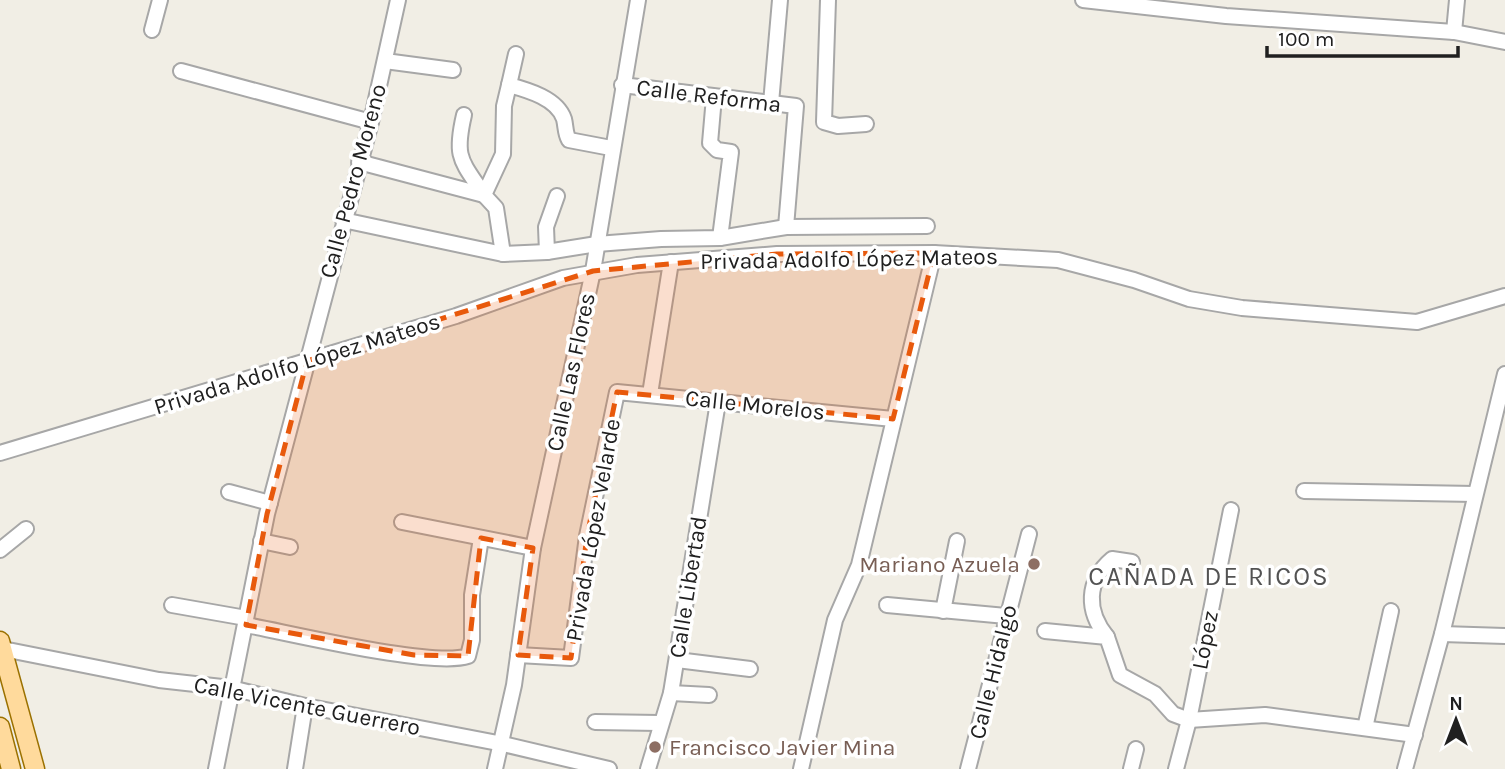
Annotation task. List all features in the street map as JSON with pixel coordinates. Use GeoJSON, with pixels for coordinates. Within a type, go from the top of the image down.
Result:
{"type":"FeatureCollection","features":[{"type":"Feature","properties":{"kind":"main road"},"geometry":{"type":"LineString","coordinates":[[1,645],[35,769]]}},
{"type":"Feature","properties":{"kind":"main road"},"geometry":{"type":"LineString","coordinates":[[0,727],[11,769]]}},
{"type":"Feature","properties":{"kind":"street"},"geometry":{"type":"LineString","coordinates":[[152,30],[160,0]]}},
{"type":"Feature","properties":{"kind":"street","name":"Calle Pedro Moreno"},"geometry":{"type":"LineString","coordinates":[[216,769],[261,541],[343,220],[371,122],[398,0]]}},
{"type":"Feature","properties":{"kind":"street","name":"Calle Las Flores"},"geometry":{"type":"LineString","coordinates":[[495,769],[503,744],[533,548],[593,268],[611,148],[638,0]]}},
{"type":"Feature","properties":{"kind":"street"},"geometry":{"type":"LineString","coordinates":[[771,103],[780,0]]}},
{"type":"Feature","properties":{"kind":"street"},"geometry":{"type":"LineString","coordinates":[[828,0],[824,122],[838,126],[866,124]]}},
{"type":"Feature","properties":{"kind":"street"},"geometry":{"type":"LineString","coordinates":[[1083,0],[1226,16],[1454,32],[1505,42]]}},
{"type":"Feature","properties":{"kind":"street"},"geometry":{"type":"LineString","coordinates":[[1454,32],[1457,0]]}},
{"type":"Feature","properties":{"kind":"street"},"geometry":{"type":"LineString","coordinates":[[484,195],[503,154],[504,106],[516,54]]}},
{"type":"Feature","properties":{"kind":"street"},"geometry":{"type":"LineString","coordinates":[[385,61],[453,70]]}},
{"type":"Feature","properties":{"kind":"street"},"geometry":{"type":"LineString","coordinates":[[181,71],[371,122]]}},
{"type":"Feature","properties":{"kind":"street"},"geometry":{"type":"LineString","coordinates":[[509,85],[535,93],[553,105],[564,117],[569,140],[611,148]]}},
{"type":"Feature","properties":{"kind":"street","name":"Calle Reforma"},"geometry":{"type":"LineString","coordinates":[[622,85],[796,106],[786,227]]}},
{"type":"Feature","properties":{"kind":"street"},"geometry":{"type":"LineString","coordinates":[[714,97],[710,143],[717,150],[731,152],[720,237]]}},
{"type":"Feature","properties":{"kind":"street"},"geometry":{"type":"LineString","coordinates":[[464,116],[458,141],[459,156],[484,195],[496,208],[503,254]]}},
{"type":"Feature","properties":{"kind":"street"},"geometry":{"type":"LineString","coordinates":[[359,162],[484,195]]}},
{"type":"Feature","properties":{"kind":"street"},"geometry":{"type":"LineString","coordinates":[[547,253],[546,227],[558,196]]}},
{"type":"Feature","properties":{"kind":"street"},"geometry":{"type":"LineString","coordinates":[[343,220],[503,254],[547,253],[597,246],[720,237],[786,227],[927,226]]}},
{"type":"Feature","properties":{"kind":"street"},"geometry":{"type":"LineString","coordinates":[[800,769],[835,620],[859,565],[934,253]]}},
{"type":"Feature","properties":{"kind":"street","name":"Privada Adolfo López Mateos"},"geometry":{"type":"LineString","coordinates":[[0,453],[456,316],[593,268],[777,254],[934,253],[1058,260],[1134,280],[1189,299],[1242,308],[1417,322],[1505,296]]}},
{"type":"Feature","properties":{"kind":"street"},"geometry":{"type":"LineString","coordinates":[[650,394],[671,262]]}},
{"type":"Feature","properties":{"kind":"street"},"geometry":{"type":"LineString","coordinates":[[1405,769],[1442,634],[1505,374]]}},
{"type":"Feature","properties":{"kind":"street","name":"Calle Morelos"},"geometry":{"type":"LineString","coordinates":[[617,392],[893,419]]}},
{"type":"Feature","properties":{"kind":"street","name":"Privada López Velarde"},"geometry":{"type":"LineString","coordinates":[[518,654],[571,658],[587,536],[617,392]]}},
{"type":"Feature","properties":{"kind":"street","name":"Calle Libertad"},"geometry":{"type":"LineString","coordinates":[[648,769],[659,723],[671,693],[718,402]]}},
{"type":"Feature","properties":{"kind":"street"},"geometry":{"type":"LineString","coordinates":[[1304,491],[1475,494]]}},
{"type":"Feature","properties":{"kind":"street"},"geometry":{"type":"LineString","coordinates":[[229,492],[270,503]]}},
{"type":"Feature","properties":{"kind":"street","name":"López"},"geometry":{"type":"LineString","coordinates":[[1176,769],[1189,720],[1231,510]]}},
{"type":"Feature","properties":{"kind":"street"},"geometry":{"type":"LineString","coordinates":[[402,522],[533,548]]}},
{"type":"Feature","properties":{"kind":"street"},"geometry":{"type":"LineString","coordinates":[[0,550],[26,529]]}},
{"type":"Feature","properties":{"kind":"street","name":"Calle Hidalgo"},"geometry":{"type":"LineString","coordinates":[[968,769],[1029,534]]}},
{"type":"Feature","properties":{"kind":"street"},"geometry":{"type":"LineString","coordinates":[[172,605],[414,655],[456,660],[468,656],[472,595],[481,538]]}},
{"type":"Feature","properties":{"kind":"street"},"geometry":{"type":"LineString","coordinates":[[261,541],[290,547]]}},
{"type":"Feature","properties":{"kind":"street"},"geometry":{"type":"LineString","coordinates":[[943,611],[957,541]]}},
{"type":"Feature","properties":{"kind":"street"},"geometry":{"type":"LineString","coordinates":[[1132,562],[1112,559],[1097,572],[1091,601],[1094,621],[1107,637],[1120,675],[1155,694],[1173,714],[1189,720],[1265,715],[1415,734]]}},
{"type":"Feature","properties":{"kind":"street"},"geometry":{"type":"LineString","coordinates":[[887,605],[1006,616]]}},
{"type":"Feature","properties":{"kind":"street"},"geometry":{"type":"LineString","coordinates":[[1364,728],[1391,611]]}},
{"type":"Feature","properties":{"kind":"street"},"geometry":{"type":"LineString","coordinates":[[1045,631],[1107,637]]}},
{"type":"Feature","properties":{"kind":"street"},"geometry":{"type":"LineString","coordinates":[[1442,634],[1505,636]]}},
{"type":"Feature","properties":{"kind":"street","name":"Calle Vicente Guerrero"},"geometry":{"type":"LineString","coordinates":[[1,645],[159,680],[231,688],[305,706],[503,744],[609,769]]}},
{"type":"Feature","properties":{"kind":"street"},"geometry":{"type":"LineString","coordinates":[[677,660],[750,669]]}},
{"type":"Feature","properties":{"kind":"street"},"geometry":{"type":"LineString","coordinates":[[671,693],[709,695]]}},
{"type":"Feature","properties":{"kind":"street"},"geometry":{"type":"LineString","coordinates":[[295,769],[305,706]]}},
{"type":"Feature","properties":{"kind":"street"},"geometry":{"type":"LineString","coordinates":[[595,722],[659,723]]}},
{"type":"Feature","properties":{"kind":"street"},"geometry":{"type":"LineString","coordinates":[[1131,769],[1136,749]]}},
{"type":"Feature","properties":{"kind":"highlighted area"},"geometry":{"type":"Polygon","coordinates":[[[934,253],[893,419],[617,392],[587,536],[571,658],[518,655],[533,548],[481,538],[468,656],[414,655],[246,625],[267,514],[307,361],[593,271],[777,254],[934,253]]]}},
{"type":"Feature","properties":{"kind":"place","name":"Mariano Azuela"},"geometry":{"type":"Point","coordinates":[1034,564]}},
{"type":"Feature","properties":{"kind":"place","name":"Francisco Javier Mina"},"geometry":{"type":"Point","coordinates":[655,747]}},
{"type":"Feature","properties":{"kind":"district","name":"CAÑADA DE RICOS"},"geometry":{"type":"Point","coordinates":[1209,576]}}]}
